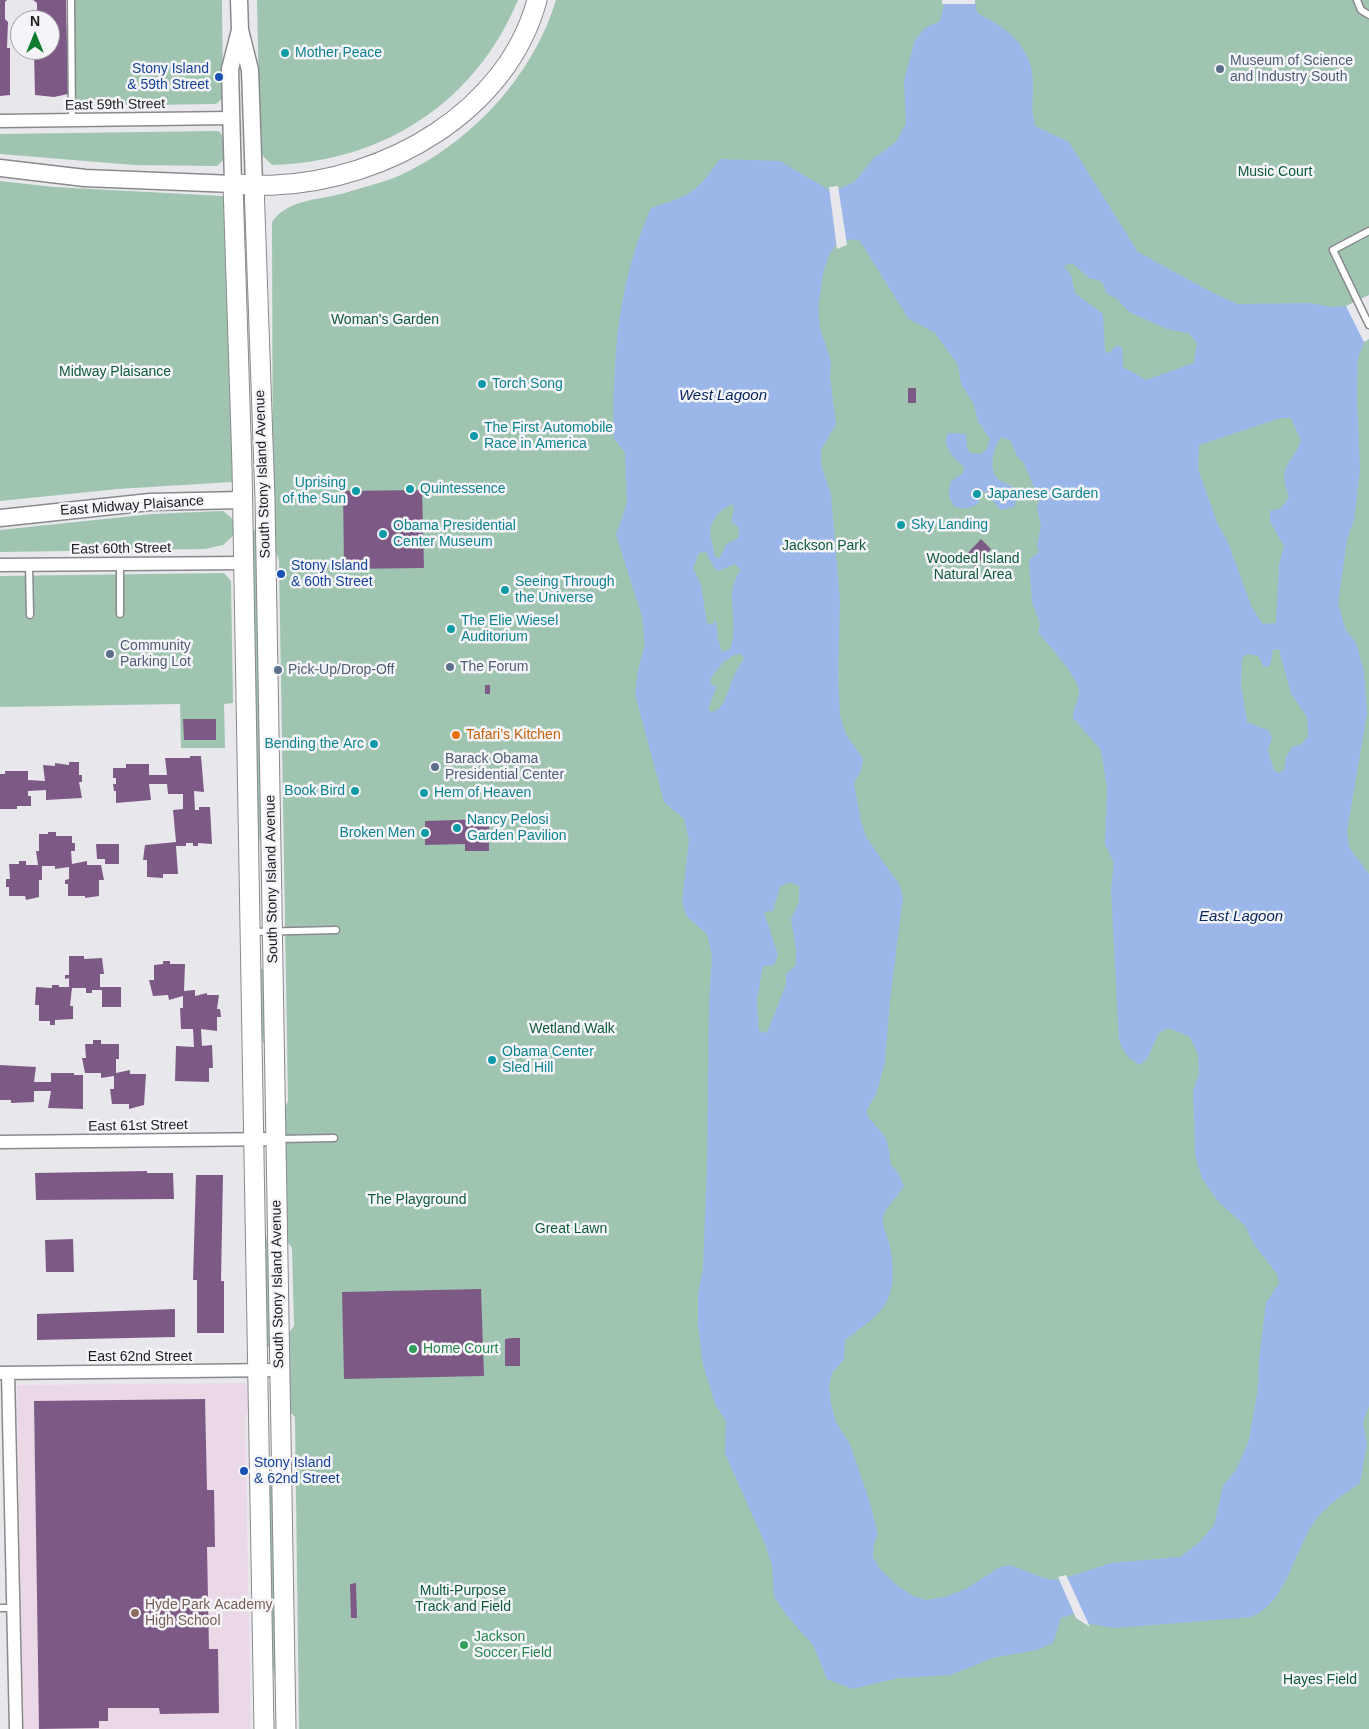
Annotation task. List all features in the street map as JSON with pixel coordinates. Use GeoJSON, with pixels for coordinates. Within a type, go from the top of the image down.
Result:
{"type":"FeatureCollection","features":[{"type":"Feature","properties":{"kind":"main road"},"geometry":{"type":"LineString","coordinates":[[233,184],[298,182],[358,170],[385,160],[441,130],[468,109],[504,68],[522,38],[537,0]]}},
{"type":"Feature","properties":{"kind":"main road","name":"South Stony Island Avenue"},"geometry":{"type":"LineString","coordinates":[[233,184],[251,932],[264,1729]]}},
{"type":"Feature","properties":{"kind":"main road","name":"South Stony Island Avenue"},"geometry":{"type":"LineString","coordinates":[[254,184],[265,499],[286,1729]]}},
{"type":"Feature","properties":{"kind":"main road","name":"East Midway Plaisance"},"geometry":{"type":"LineString","coordinates":[[242,500],[265,499]]}},
{"type":"Feature","properties":{"kind":"street","name":"South Stony Island Avenue"},"geometry":{"type":"LineString","coordinates":[[239,0],[240,30],[250,70],[254,184]]}},
{"type":"Feature","properties":{"kind":"street","name":"South Stony Island Avenue"},"geometry":{"type":"LineString","coordinates":[[233,184],[230,69],[240,30]]}},
{"type":"Feature","properties":{"kind":"street","name":"East 59th Street"},"geometry":{"type":"LineString","coordinates":[[0,121],[231,118]]}},
{"type":"Feature","properties":{"kind":"street"},"geometry":{"type":"LineString","coordinates":[[0,168],[85,178],[233,184]]}},
{"type":"Feature","properties":{"kind":"street","name":"East Midway Plaisance"},"geometry":{"type":"LineString","coordinates":[[0,518],[150,502],[242,500]]}},
{"type":"Feature","properties":{"kind":"street","name":"East 60th Street"},"geometry":{"type":"LineString","coordinates":[[0,565],[243,563]]}},
{"type":"Feature","properties":{"kind":"street","name":"East 61st Street"},"geometry":{"type":"LineString","coordinates":[[0,1142],[254,1140],[276,1138]]}},
{"type":"Feature","properties":{"kind":"street","name":"East 62nd Street"},"geometry":{"type":"LineString","coordinates":[[4,1373],[280,1370]]}},
{"type":"Feature","properties":{"kind":"street"},"geometry":{"type":"LineString","coordinates":[[4,1373],[14,1608],[16,1729]]}},
{"type":"Feature","properties":{"kind":"lane"},"geometry":{"type":"LineString","coordinates":[[71,0],[72,120]]}},
{"type":"Feature","properties":{"kind":"lane"},"geometry":{"type":"LineString","coordinates":[[1357,0],[1361,10],[1369,15]]}},
{"type":"Feature","properties":{"kind":"lane"},"geometry":{"type":"LineString","coordinates":[[1369,231],[1333,250],[1369,325]]}},
{"type":"Feature","properties":{"kind":"lane"},"geometry":{"type":"LineString","coordinates":[[120,564],[120,614]]}},
{"type":"Feature","properties":{"kind":"lane"},"geometry":{"type":"LineString","coordinates":[[29,565],[30,615]]}},
{"type":"Feature","properties":{"kind":"lane"},"geometry":{"type":"LineString","coordinates":[[251,932],[336,930]]}},
{"type":"Feature","properties":{"kind":"lane"},"geometry":{"type":"LineString","coordinates":[[276,1138],[334,1138]]}},
{"type":"Feature","properties":{"kind":"lane"},"geometry":{"type":"LineString","coordinates":[[0,1608],[14,1608]]}},
{"type":"Feature","properties":{"kind":"shaded area","name":"Hyde Park Academy High School"},"geometry":{"type":"Polygon","coordinates":[[[244,1383],[250,1392],[251,1412],[245,1417],[251,1729],[23,1729],[17,1385],[244,1383]]]}},
{"type":"Feature","properties":{"kind":"green space"},"geometry":{"type":"Polygon","coordinates":[[[71,0],[222,0],[223,98],[216,104],[72,106],[71,0]]]}},
{"type":"Feature","properties":{"kind":"green space"},"geometry":{"type":"Polygon","coordinates":[[[257,0],[518,0],[500,37],[477,69],[451,97],[420,120],[387,139],[351,152],[313,161],[272,165],[263,156],[260,146],[257,0]]]}},
{"type":"Feature","properties":{"kind":"green space","name":"Wooded Island Natural Area"},"geometry":{"type":"Polygon","coordinates":[[[556,0],[1369,0],[1369,1729],[299,1729],[295,1417],[288,1410],[287,1335],[294,1326],[292,1248],[286,1240],[284,1110],[288,1101],[279,561],[273,543],[272,222],[287,208],[296,204],[338,195],[402,175],[434,157],[457,140],[499,100],[517,77],[533,53],[546,27],[556,0]]]}},
{"type":"Feature","properties":{"kind":"green space"},"geometry":{"type":"Polygon","coordinates":[[[220,132],[225,141],[224,159],[217,166],[134,165],[0,154],[0,134],[220,132]]]}},
{"type":"Feature","properties":{"kind":"green space","name":"Midway Plaisance"},"geometry":{"type":"Polygon","coordinates":[[[0,181],[54,187],[223,196],[225,199],[234,479],[232,482],[118,489],[0,501],[0,181]]]}},
{"type":"Feature","properties":{"kind":"green space"},"geometry":{"type":"Polygon","coordinates":[[[223,511],[234,520],[233,536],[223,545],[205,549],[0,552],[0,530],[152,514],[223,511]]]}},
{"type":"Feature","properties":{"kind":"green space"},"geometry":{"type":"Polygon","coordinates":[[[251,530],[257,530],[263,843],[260,843],[256,812],[251,530]]]}},
{"type":"Feature","properties":{"kind":"green space","name":"Community Parking Lot"},"geometry":{"type":"Polygon","coordinates":[[[224,573],[231,581],[233,703],[224,704],[225,748],[181,748],[180,704],[0,707],[0,576],[224,573]]]}},
{"type":"Feature","properties":{"kind":"green space"},"geometry":{"type":"Polygon","coordinates":[[[259,969],[265,969],[266,1043],[263,1043],[259,1012],[259,969]]]}},
{"type":"Feature","properties":{"kind":"green space"},"geometry":{"type":"Polygon","coordinates":[[[263,1233],[266,1233],[269,1263],[272,1347],[265,1347],[263,1233]]]}},
{"type":"Feature","properties":{"kind":"green space"},"geometry":{"type":"Polygon","coordinates":[[[267,1470],[270,1470],[274,1499],[277,1674],[274,1674],[270,1643],[267,1470]]]}},
{"type":"Feature","properties":{"kind":"water"},"geometry":{"type":"Polygon","coordinates":[[[945,0],[975,0],[976,9],[979,14],[1000,26],[1017,41],[1029,60],[1032,71],[1035,126],[1069,142],[1138,252],[1217,295],[1238,304],[1310,303],[1332,307],[1346,306],[1369,295],[1369,339],[1364,342],[1358,358],[1357,396],[1360,470],[1354,520],[1347,540],[1338,604],[1346,630],[1356,643],[1364,671],[1367,714],[1347,831],[1349,847],[1369,874],[1369,1406],[1363,1422],[1367,1445],[1360,1483],[1334,1501],[1317,1518],[1275,1599],[1252,1617],[1115,1628],[1089,1624],[1074,1614],[1061,1618],[1053,1643],[1037,1650],[992,1658],[951,1675],[898,1678],[852,1689],[827,1679],[813,1645],[788,1617],[774,1597],[772,1565],[764,1541],[725,1454],[726,1421],[716,1406],[703,1365],[698,1326],[698,1293],[703,1269],[707,1165],[709,1003],[712,956],[707,934],[687,917],[682,902],[689,840],[684,819],[664,802],[635,694],[638,670],[645,644],[642,616],[616,535],[627,503],[625,452],[614,439],[614,379],[619,321],[624,292],[640,236],[651,208],[691,192],[704,180],[720,159],[780,161],[829,190],[839,189],[855,181],[874,158],[896,142],[906,124],[904,81],[915,40],[925,28],[940,21],[945,0]],[[853,239],[836,245],[829,255],[823,274],[818,309],[820,328],[831,361],[830,377],[836,424],[821,450],[821,465],[831,495],[840,600],[838,677],[840,716],[846,734],[863,759],[861,771],[854,783],[866,837],[899,884],[903,897],[890,1000],[885,1062],[876,1095],[866,1111],[887,1140],[891,1165],[898,1172],[904,1186],[886,1210],[883,1218],[893,1269],[890,1295],[885,1305],[869,1322],[845,1340],[844,1360],[832,1373],[829,1385],[831,1404],[836,1422],[850,1444],[870,1503],[878,1534],[874,1543],[873,1557],[880,1569],[898,1586],[913,1596],[926,1600],[945,1597],[966,1589],[1000,1567],[1009,1565],[1047,1579],[1059,1580],[1111,1563],[1180,1557],[1201,1541],[1214,1525],[1223,1486],[1237,1468],[1249,1440],[1258,1388],[1259,1359],[1266,1303],[1279,1283],[1277,1274],[1255,1246],[1245,1226],[1217,1200],[1202,1178],[1195,1155],[1193,1091],[1199,1074],[1198,1054],[1190,1037],[1168,1028],[1159,1033],[1147,1059],[1140,1065],[1127,1055],[1119,1040],[1111,890],[1114,863],[1105,844],[1107,788],[1101,750],[1073,718],[1079,694],[1077,684],[1062,661],[1038,632],[1040,624],[1032,602],[1029,560],[1039,552],[1037,546],[1041,525],[1037,509],[1039,500],[1024,463],[1017,456],[1010,440],[1002,437],[993,456],[993,469],[997,478],[1011,485],[1016,490],[1018,494],[1014,507],[1000,510],[987,492],[983,491],[978,504],[964,509],[954,505],[949,496],[951,481],[963,473],[964,467],[947,447],[946,438],[948,433],[966,434],[967,447],[970,453],[980,454],[986,450],[990,439],[978,421],[974,404],[961,384],[958,365],[935,333],[908,318],[860,241],[853,239]],[[1072,263],[1064,266],[1071,275],[1075,293],[1103,314],[1105,351],[1110,353],[1116,345],[1122,347],[1123,367],[1146,380],[1194,363],[1197,343],[1188,333],[1167,329],[1129,312],[1116,298],[1107,294],[1102,282],[1090,279],[1072,263]],[[1280,418],[1199,445],[1198,469],[1252,608],[1263,624],[1276,623],[1279,564],[1284,546],[1270,522],[1270,511],[1281,508],[1289,497],[1284,478],[1286,467],[1301,441],[1291,418],[1280,418]],[[733,504],[725,508],[714,519],[710,528],[714,553],[719,559],[726,545],[738,538],[739,528],[731,521],[734,510],[733,504]],[[706,552],[699,553],[693,568],[701,585],[707,623],[712,625],[716,619],[718,639],[722,652],[730,649],[734,629],[733,588],[741,570],[735,564],[719,571],[715,569],[706,552]],[[1279,649],[1273,650],[1270,666],[1264,667],[1258,656],[1247,654],[1242,658],[1241,685],[1247,722],[1268,730],[1272,737],[1268,750],[1274,770],[1279,773],[1284,770],[1286,757],[1292,747],[1300,745],[1308,737],[1307,717],[1291,694],[1279,649]],[[737,654],[728,659],[710,681],[712,685],[717,686],[708,709],[711,712],[723,703],[733,677],[744,658],[741,654],[737,654]],[[790,882],[780,886],[773,911],[764,912],[778,955],[774,965],[763,966],[757,1000],[759,1031],[767,1033],[786,984],[786,974],[796,965],[796,950],[791,919],[799,902],[799,886],[790,882]]]}},
{"type":"Feature","properties":{"kind":"pier"},"geometry":{"type":"Polygon","coordinates":[[[942,0],[975,0],[975,4],[942,4],[942,0]]]}},
{"type":"Feature","properties":{"kind":"pier"},"geometry":{"type":"Polygon","coordinates":[[[838,186],[847,245],[837,249],[829,187],[838,186]]]}},
{"type":"Feature","properties":{"kind":"pier"},"geometry":{"type":"Polygon","coordinates":[[[1369,295],[1369,339],[1364,342],[1346,306],[1369,295]]]}},
{"type":"Feature","properties":{"kind":"pier"},"geometry":{"type":"Polygon","coordinates":[[[1066,1575],[1090,1627],[1076,1618],[1058,1577],[1066,1575]]]}},
{"type":"Feature","properties":{"kind":"building"},"geometry":{"type":"Polygon","coordinates":[[[0,0],[7,0],[5,2],[5,19],[8,22],[7,48],[10,48],[10,95],[0,96],[0,0]]]}},
{"type":"Feature","properties":{"kind":"building"},"geometry":{"type":"Polygon","coordinates":[[[33,0],[66,0],[68,94],[54,97],[35,95],[34,60],[60,60],[60,10],[37,10],[37,3],[33,0]]]}},
{"type":"Feature","properties":{"kind":"building"},"geometry":{"type":"Polygon","coordinates":[[[908,388],[916,388],[916,403],[908,403],[908,388]]]}},
{"type":"Feature","properties":{"kind":"building","name":"Obama Presidential Center Museum"},"geometry":{"type":"Polygon","coordinates":[[[422,490],[424,568],[344,569],[343,491],[422,490]]]}},
{"type":"Feature","properties":{"kind":"building"},"geometry":{"type":"Polygon","coordinates":[[[981,539],[991,549],[975,567],[964,557],[981,539]]]}},
{"type":"Feature","properties":{"kind":"building"},"geometry":{"type":"Polygon","coordinates":[[[485,685],[490,685],[490,694],[485,694],[485,685]]]}},
{"type":"Feature","properties":{"kind":"building"},"geometry":{"type":"Polygon","coordinates":[[[183,719],[216,719],[216,740],[184,740],[183,719]]]}},
{"type":"Feature","properties":{"kind":"building"},"geometry":{"type":"Polygon","coordinates":[[[190,756],[201,756],[204,792],[194,791],[195,810],[199,810],[199,807],[210,807],[212,844],[198,843],[198,846],[193,846],[193,843],[186,843],[186,846],[176,846],[178,874],[163,874],[163,878],[147,877],[147,860],[143,860],[145,845],[176,842],[173,810],[183,809],[183,794],[168,794],[167,784],[149,784],[151,800],[116,803],[116,791],[114,791],[113,784],[116,784],[116,778],[113,778],[113,768],[126,768],[126,764],[149,764],[149,775],[167,775],[165,758],[190,758],[190,756]]]}},
{"type":"Feature","properties":{"kind":"building"},"geometry":{"type":"Polygon","coordinates":[[[69,762],[79,762],[79,775],[82,775],[82,782],[79,782],[82,798],[46,800],[46,790],[28,791],[28,796],[31,796],[31,806],[17,806],[17,809],[0,809],[0,774],[5,774],[5,771],[28,771],[28,780],[45,781],[43,765],[55,766],[55,763],[69,765],[69,762]]]}},
{"type":"Feature","properties":{"kind":"building","name":"Nancy Pelosi Garden Pavilion"},"geometry":{"type":"Polygon","coordinates":[[[489,819],[489,851],[465,851],[465,844],[425,845],[425,821],[489,819]]]}},
{"type":"Feature","properties":{"kind":"building"},"geometry":{"type":"Polygon","coordinates":[[[48,832],[56,832],[56,836],[72,836],[72,843],[75,843],[75,851],[71,851],[72,864],[87,861],[87,865],[101,865],[104,880],[99,880],[99,896],[85,898],[85,896],[68,896],[68,884],[65,884],[65,880],[69,879],[69,867],[55,869],[55,866],[42,866],[42,880],[39,880],[39,897],[26,900],[25,896],[9,896],[9,887],[6,887],[6,879],[10,879],[9,864],[19,864],[19,861],[26,861],[26,865],[38,865],[36,851],[39,851],[39,834],[48,834],[48,832]]]}},
{"type":"Feature","properties":{"kind":"building"},"geometry":{"type":"Polygon","coordinates":[[[96,844],[119,844],[119,864],[105,864],[105,859],[97,859],[96,844]]]}},
{"type":"Feature","properties":{"kind":"building"},"geometry":{"type":"Polygon","coordinates":[[[69,956],[84,956],[84,959],[102,958],[104,974],[100,974],[100,987],[121,987],[121,1007],[102,1007],[102,990],[92,990],[92,993],[86,993],[86,988],[72,988],[70,1006],[73,1006],[73,1019],[55,1020],[55,1025],[50,1025],[50,1021],[39,1021],[39,1005],[35,1005],[36,987],[52,988],[52,985],[59,985],[59,987],[69,987],[69,978],[65,979],[65,975],[69,975],[69,956]]]}},
{"type":"Feature","properties":{"kind":"building"},"geometry":{"type":"Polygon","coordinates":[[[163,961],[170,961],[170,964],[185,964],[184,991],[195,990],[195,996],[207,993],[207,995],[219,995],[217,1009],[220,1009],[221,1017],[217,1017],[217,1031],[201,1029],[202,1046],[212,1045],[213,1068],[209,1068],[209,1082],[175,1081],[176,1046],[194,1047],[193,1029],[181,1029],[180,1008],[183,1008],[183,996],[169,1000],[168,995],[153,996],[149,980],[154,980],[154,965],[163,964],[163,961]]]}},
{"type":"Feature","properties":{"kind":"building"},"geometry":{"type":"Polygon","coordinates":[[[93,1040],[101,1040],[101,1044],[119,1044],[119,1059],[116,1059],[116,1073],[130,1070],[130,1074],[146,1074],[144,1105],[129,1109],[129,1104],[112,1104],[110,1089],[114,1089],[114,1076],[101,1078],[101,1073],[85,1073],[82,1058],[86,1058],[85,1044],[93,1044],[93,1040]]]}},
{"type":"Feature","properties":{"kind":"building"},"geometry":{"type":"Polygon","coordinates":[[[0,1065],[36,1067],[34,1082],[51,1082],[51,1073],[83,1075],[83,1109],[48,1108],[51,1091],[34,1091],[34,1102],[11,1103],[11,1100],[0,1100],[0,1065]]]}},
{"type":"Feature","properties":{"kind":"building"},"geometry":{"type":"Polygon","coordinates":[[[147,1171],[147,1173],[173,1173],[174,1199],[36,1200],[35,1173],[147,1171]]]}},
{"type":"Feature","properties":{"kind":"building"},"geometry":{"type":"Polygon","coordinates":[[[196,1175],[223,1175],[221,1281],[224,1281],[224,1333],[197,1333],[197,1280],[193,1280],[196,1175]]]}},
{"type":"Feature","properties":{"kind":"building"},"geometry":{"type":"Polygon","coordinates":[[[73,1239],[74,1272],[46,1272],[45,1240],[73,1239]]]}},
{"type":"Feature","properties":{"kind":"building","name":"Home Court"},"geometry":{"type":"Polygon","coordinates":[[[481,1289],[484,1376],[344,1379],[342,1292],[481,1289]]]}},
{"type":"Feature","properties":{"kind":"building"},"geometry":{"type":"Polygon","coordinates":[[[175,1309],[175,1337],[37,1340],[37,1314],[175,1309]]]}},
{"type":"Feature","properties":{"kind":"building"},"geometry":{"type":"Polygon","coordinates":[[[520,1338],[520,1366],[505,1366],[505,1339],[520,1338]]]}},
{"type":"Feature","properties":{"kind":"building","name":"Hyde Park Academy High School"},"geometry":{"type":"Polygon","coordinates":[[[205,1399],[207,1490],[214,1490],[215,1547],[207,1547],[209,1649],[218,1649],[219,1713],[160,1714],[159,1708],[108,1708],[108,1721],[99,1721],[99,1728],[39,1729],[34,1401],[205,1399]]]}},
{"type":"Feature","properties":{"kind":"building"},"geometry":{"type":"Polygon","coordinates":[[[356,1583],[357,1618],[351,1618],[350,1584],[356,1583]]]}},
{"type":"Feature","properties":{"kind":"place","name":"Mother Peace"},"geometry":{"type":"Point","coordinates":[285,53]}},
{"type":"Feature","properties":{"kind":"place","name":"Museum of Science and Industry South"},"geometry":{"type":"Point","coordinates":[1220,69]}},
{"type":"Feature","properties":{"kind":"place","name":"Stony Island & 59th Street"},"geometry":{"type":"Point","coordinates":[219,77]}},
{"type":"Feature","properties":{"kind":"place","name":"Torch Song"},"geometry":{"type":"Point","coordinates":[482,384]}},
{"type":"Feature","properties":{"kind":"place","name":"The First Automobile Race in America"},"geometry":{"type":"Point","coordinates":[474,436]}},
{"type":"Feature","properties":{"kind":"place","name":"Quintessence"},"geometry":{"type":"Point","coordinates":[410,489]}},
{"type":"Feature","properties":{"kind":"place","name":"Uprising of the Sun"},"geometry":{"type":"Point","coordinates":[356,491]}},
{"type":"Feature","properties":{"kind":"place","name":"Japanese Garden"},"geometry":{"type":"Point","coordinates":[977,494]}},
{"type":"Feature","properties":{"kind":"place","name":"Sky Landing"},"geometry":{"type":"Point","coordinates":[901,525]}},
{"type":"Feature","properties":{"kind":"place","name":"Obama Presidential Center Museum"},"geometry":{"type":"Point","coordinates":[383,534]}},
{"type":"Feature","properties":{"kind":"place","name":"Stony Island & 60th Street"},"geometry":{"type":"Point","coordinates":[281,574]}},
{"type":"Feature","properties":{"kind":"place","name":"Seeing Through the Universe"},"geometry":{"type":"Point","coordinates":[505,590]}},
{"type":"Feature","properties":{"kind":"place","name":"The Elie Wiesel Auditorium"},"geometry":{"type":"Point","coordinates":[451,629]}},
{"type":"Feature","properties":{"kind":"place","name":"Community Parking Lot"},"geometry":{"type":"Point","coordinates":[110,654]}},
{"type":"Feature","properties":{"kind":"place","name":"The Forum"},"geometry":{"type":"Point","coordinates":[450,667]}},
{"type":"Feature","properties":{"kind":"place","name":"Pick-Up/Drop-Off"},"geometry":{"type":"Point","coordinates":[278,670]}},
{"type":"Feature","properties":{"kind":"place","name":"Tafari’s Kitchen"},"geometry":{"type":"Point","coordinates":[456,735]}},
{"type":"Feature","properties":{"kind":"place","name":"Bending the Arc"},"geometry":{"type":"Point","coordinates":[374,744]}},
{"type":"Feature","properties":{"kind":"place","name":"Barack Obama Presidential Center"},"geometry":{"type":"Point","coordinates":[435,767]}},
{"type":"Feature","properties":{"kind":"place","name":"Book Bird"},"geometry":{"type":"Point","coordinates":[355,791]}},
{"type":"Feature","properties":{"kind":"place","name":"Hem of Heaven"},"geometry":{"type":"Point","coordinates":[424,793]}},
{"type":"Feature","properties":{"kind":"place","name":"Nancy Pelosi Garden Pavilion"},"geometry":{"type":"Point","coordinates":[457,828]}},
{"type":"Feature","properties":{"kind":"place","name":"Broken Men"},"geometry":{"type":"Point","coordinates":[425,833]}},
{"type":"Feature","properties":{"kind":"place","name":"Obama Center Sled Hill"},"geometry":{"type":"Point","coordinates":[492,1060]}},
{"type":"Feature","properties":{"kind":"place","name":"Home Court"},"geometry":{"type":"Point","coordinates":[413,1349]}},
{"type":"Feature","properties":{"kind":"place","name":"Stony Island & 62nd Street"},"geometry":{"type":"Point","coordinates":[244,1471]}},
{"type":"Feature","properties":{"kind":"place","name":"Hyde Park Academy High School"},"geometry":{"type":"Point","coordinates":[135,1613]}},
{"type":"Feature","properties":{"kind":"place","name":"Jackson Soccer Field"},"geometry":{"type":"Point","coordinates":[464,1645]}},
{"type":"Feature","properties":{"kind":"park label","name":"Music Court"},"geometry":{"type":"Point","coordinates":[1275,172]}},
{"type":"Feature","properties":{"kind":"park label","name":"Woman's Garden"},"geometry":{"type":"Point","coordinates":[385,320]}},
{"type":"Feature","properties":{"kind":"park label","name":"Jackson Park"},"geometry":{"type":"Point","coordinates":[824,546]}},
{"type":"Feature","properties":{"kind":"park label","name":"Wetland Walk"},"geometry":{"type":"Point","coordinates":[572,1029]}},
{"type":"Feature","properties":{"kind":"park label","name":"The Playground"},"geometry":{"type":"Point","coordinates":[417,1200]}},
{"type":"Feature","properties":{"kind":"park label","name":"Great Lawn"},"geometry":{"type":"Point","coordinates":[571,1229]}},
{"type":"Feature","properties":{"kind":"park label","name":"Multi-Purpose Track and Field"},"geometry":{"type":"Point","coordinates":[463,1599]}},
{"type":"Feature","properties":{"kind":"park label","name":"Hayes Field"},"geometry":{"type":"Point","coordinates":[1320,1680]}},
{"type":"Feature","properties":{"kind":"water label","name":"West Lagoon"},"geometry":{"type":"Point","coordinates":[723,396]}},
{"type":"Feature","properties":{"kind":"water label","name":"East Lagoon"},"geometry":{"type":"Point","coordinates":[1241,917]}}]}
